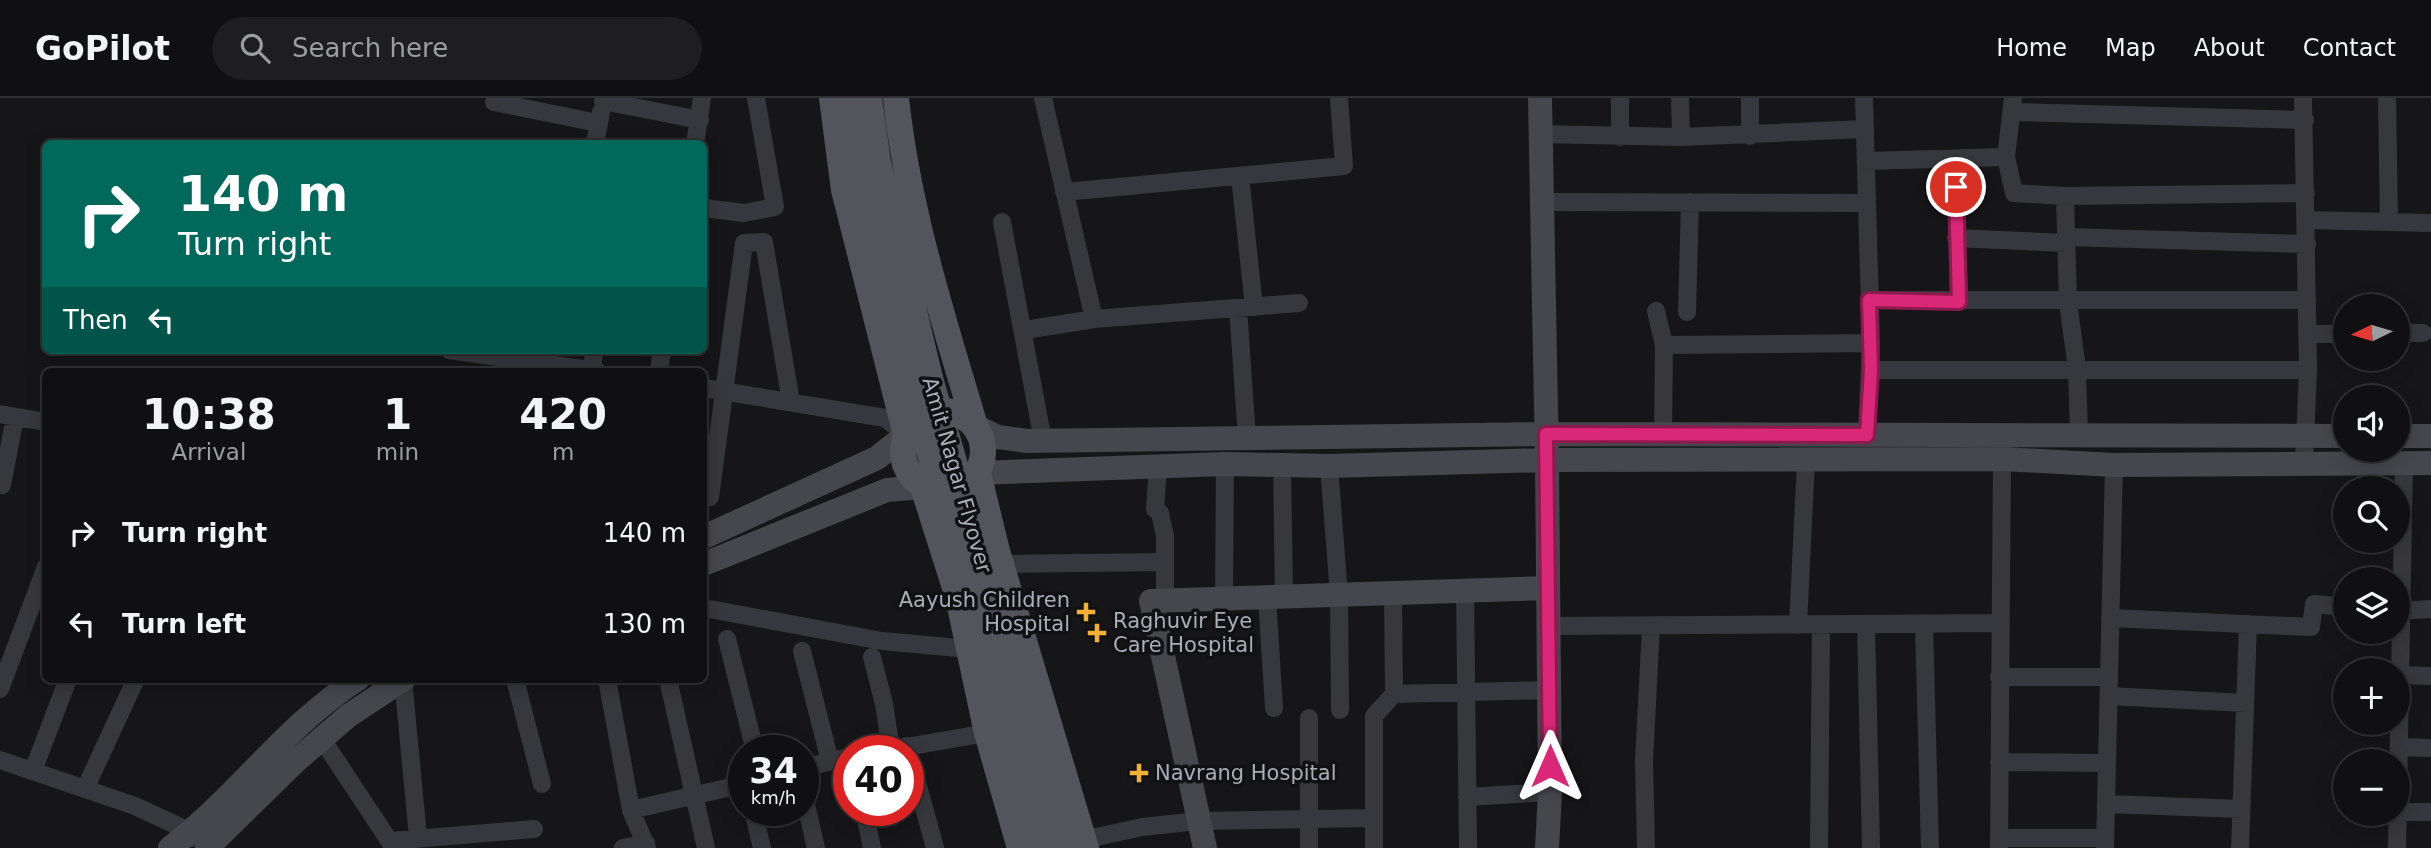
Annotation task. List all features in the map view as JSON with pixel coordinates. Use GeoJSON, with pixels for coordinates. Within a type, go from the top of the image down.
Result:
{"type":"FeatureCollection","features":[{"type":"Feature","properties":{"kind":"main road"},"geometry":{"type":"LineString","coordinates":[[832,98],[844,190],[906,435],[903,459],[914,480],[935,491],[959,489],[978,473]]}},
{"type":"Feature","properties":{"kind":"main road","name":"Amit Nagar Flyover"},"geometry":{"type":"LineString","coordinates":[[852,98],[859,162],[884,291],[1041,848]]}},
{"type":"Feature","properties":{"kind":"main road","name":"Amit Nagar Flyover"},"geometry":{"type":"LineString","coordinates":[[869,98],[878,162],[930,379],[1077,845]]}},
{"type":"Feature","properties":{"kind":"main road"},"geometry":{"type":"LineString","coordinates":[[896,98],[902,154],[929,274],[984,449],[978,473],[1077,845]]}},
{"type":"Feature","properties":{"kind":"main road"},"geometry":{"type":"LineString","coordinates":[[906,435],[921,417],[932,412],[956,412],[975,426]]}},
{"type":"Feature","properties":{"kind":"main road"},"geometry":{"type":"LineString","coordinates":[[923,487],[958,597],[987,733],[1020,848]]}},
{"type":"Feature","properties":{"kind":"street"},"geometry":{"type":"LineString","coordinates":[[696,140],[702,98]]}},
{"type":"Feature","properties":{"kind":"street"},"geometry":{"type":"LineString","coordinates":[[707,208],[744,213],[775,207],[756,98]]}},
{"type":"Feature","properties":{"kind":"street"},"geometry":{"type":"LineString","coordinates":[[1043,98],[1094,319]]}},
{"type":"Feature","properties":{"kind":"street"},"geometry":{"type":"LineString","coordinates":[[1064,192],[1343,166],[1339,98]]}},
{"type":"Feature","properties":{"kind":"street"},"geometry":{"type":"LineString","coordinates":[[1540,98],[1549,626],[1550,792],[1547,848]]}},
{"type":"Feature","properties":{"kind":"street"},"geometry":{"type":"LineString","coordinates":[[1620,98],[1620,137]]}},
{"type":"Feature","properties":{"kind":"street"},"geometry":{"type":"LineString","coordinates":[[1680,98],[1681,137]]}},
{"type":"Feature","properties":{"kind":"street"},"geometry":{"type":"LineString","coordinates":[[1750,98],[1750,136]]}},
{"type":"Feature","properties":{"kind":"street"},"geometry":{"type":"LineString","coordinates":[[1864,98],[1871,343],[1867,435]]}},
{"type":"Feature","properties":{"kind":"street"},"geometry":{"type":"LineString","coordinates":[[2303,98],[2308,370],[2304,462]]}},
{"type":"Feature","properties":{"kind":"street"},"geometry":{"type":"LineString","coordinates":[[2387,98],[2389,222]]}},
{"type":"Feature","properties":{"kind":"street"},"geometry":{"type":"LineString","coordinates":[[596,140],[604,99],[700,120]]}},
{"type":"Feature","properties":{"kind":"street"},"geometry":{"type":"LineString","coordinates":[[494,102],[598,123]]}},
{"type":"Feature","properties":{"kind":"street"},"geometry":{"type":"LineString","coordinates":[[2305,120],[2013,105],[2006,157],[2014,193],[2065,196],[2306,192]]}},
{"type":"Feature","properties":{"kind":"street"},"geometry":{"type":"LineString","coordinates":[[1540,134],[1620,137],[1750,136],[1865,129]]}},
{"type":"Feature","properties":{"kind":"street"},"geometry":{"type":"LineString","coordinates":[[1866,161],[2006,157]]}},
{"type":"Feature","properties":{"kind":"street"},"geometry":{"type":"LineString","coordinates":[[1240,176],[1246,307],[1247,438]]}},
{"type":"Feature","properties":{"kind":"street"},"geometry":{"type":"LineString","coordinates":[[1956,187],[1959,302]]}},
{"type":"Feature","properties":{"kind":"street"},"geometry":{"type":"LineString","coordinates":[[2065,196],[2068,302],[2077,369],[2079,435]]}},
{"type":"Feature","properties":{"kind":"street"},"geometry":{"type":"LineString","coordinates":[[1542,202],[1867,203]]}},
{"type":"Feature","properties":{"kind":"street"},"geometry":{"type":"LineString","coordinates":[[1687,312],[1690,202]]}},
{"type":"Feature","properties":{"kind":"street"},"geometry":{"type":"LineString","coordinates":[[2306,220],[2431,223]]}},
{"type":"Feature","properties":{"kind":"street"},"geometry":{"type":"LineString","coordinates":[[1002,222],[1025,330],[1043,441]]}},
{"type":"Feature","properties":{"kind":"street"},"geometry":{"type":"LineString","coordinates":[[1956,238],[2307,244]]}},
{"type":"Feature","properties":{"kind":"street"},"geometry":{"type":"LineString","coordinates":[[709,496],[744,243],[764,242],[790,402]]}},
{"type":"Feature","properties":{"kind":"street"},"geometry":{"type":"LineString","coordinates":[[1869,300],[2307,300]]}},
{"type":"Feature","properties":{"kind":"street"},"geometry":{"type":"LineString","coordinates":[[1025,330],[1094,319],[1299,303]]}},
{"type":"Feature","properties":{"kind":"street"},"geometry":{"type":"LineString","coordinates":[[1656,311],[1664,345],[1663,434]]}},
{"type":"Feature","properties":{"kind":"street"},"geometry":{"type":"LineString","coordinates":[[2410,333],[2423,333]]}},
{"type":"Feature","properties":{"kind":"street"},"geometry":{"type":"LineString","coordinates":[[2307,334],[2333,334]]}},
{"type":"Feature","properties":{"kind":"street"},"geometry":{"type":"LineString","coordinates":[[1664,345],[1871,343]]}},
{"type":"Feature","properties":{"kind":"street"},"geometry":{"type":"LineString","coordinates":[[476,354],[572,368]]}},
{"type":"Feature","properties":{"kind":"street"},"geometry":{"type":"LineString","coordinates":[[1871,370],[2308,370]]}},
{"type":"Feature","properties":{"kind":"street"},"geometry":{"type":"LineString","coordinates":[[707,388],[886,418],[906,435],[877,458],[707,536]]}},
{"type":"Feature","properties":{"kind":"street"},"geometry":{"type":"LineString","coordinates":[[2,485],[7,415],[42,421]]}},
{"type":"Feature","properties":{"kind":"street"},"geometry":{"type":"LineString","coordinates":[[975,426],[998,437],[1043,441],[1546,434],[2333,436]]}},
{"type":"Feature","properties":{"kind":"street"},"geometry":{"type":"LineString","coordinates":[[2410,436],[2431,436]]}},
{"type":"Feature","properties":{"kind":"street"},"geometry":{"type":"LineString","coordinates":[[978,473],[1225,464],[1329,466],[1547,460],[2002,459],[2114,465],[2333,462]]}},
{"type":"Feature","properties":{"kind":"street"},"geometry":{"type":"LineString","coordinates":[[2002,459],[1999,843],[2105,843],[2114,465]]}},
{"type":"Feature","properties":{"kind":"street"},"geometry":{"type":"LineString","coordinates":[[1798,625],[1806,461]]}},
{"type":"Feature","properties":{"kind":"street"},"geometry":{"type":"LineString","coordinates":[[2400,567],[2404,462],[2431,463]]}},
{"type":"Feature","properties":{"kind":"street"},"geometry":{"type":"LineString","coordinates":[[1274,708],[1275,597],[1282,463]]}},
{"type":"Feature","properties":{"kind":"street"},"geometry":{"type":"LineString","coordinates":[[1224,599],[1225,464]]}},
{"type":"Feature","properties":{"kind":"street"},"geometry":{"type":"LineString","coordinates":[[1158,466],[1155,509],[1160,513],[1163,524],[1165,601]]}},
{"type":"Feature","properties":{"kind":"street"},"geometry":{"type":"LineString","coordinates":[[1329,466],[1339,595],[1340,710]]}},
{"type":"Feature","properties":{"kind":"street"},"geometry":{"type":"LineString","coordinates":[[707,563],[887,490],[923,487]]}},
{"type":"Feature","properties":{"kind":"street"},"geometry":{"type":"LineString","coordinates":[[1001,564],[1165,562]]}},
{"type":"Feature","properties":{"kind":"street"},"geometry":{"type":"LineString","coordinates":[[0,689],[42,579]]}},
{"type":"Feature","properties":{"kind":"street"},"geometry":{"type":"LineString","coordinates":[[1205,848],[1151,601],[1548,588]]}},
{"type":"Feature","properties":{"kind":"street"},"geometry":{"type":"LineString","coordinates":[[1465,591],[1468,848]]}},
{"type":"Feature","properties":{"kind":"street"},"geometry":{"type":"LineString","coordinates":[[1374,848],[1374,716],[1394,694],[1393,593]]}},
{"type":"Feature","properties":{"kind":"street"},"geometry":{"type":"LineString","coordinates":[[2110,618],[2311,627],[2314,604],[2333,606]]}},
{"type":"Feature","properties":{"kind":"street"},"geometry":{"type":"LineString","coordinates":[[707,609],[882,641],[969,649]]}},
{"type":"Feature","properties":{"kind":"street"},"geometry":{"type":"LineString","coordinates":[[2410,610],[2431,609]]}},
{"type":"Feature","properties":{"kind":"street"},"geometry":{"type":"LineString","coordinates":[[1549,626],[1999,623]]}},
{"type":"Feature","properties":{"kind":"street"},"geometry":{"type":"LineString","coordinates":[[1819,848],[1821,624]]}},
{"type":"Feature","properties":{"kind":"street"},"geometry":{"type":"LineString","coordinates":[[1866,624],[1871,848]]}},
{"type":"Feature","properties":{"kind":"street"},"geometry":{"type":"LineString","coordinates":[[1924,624],[1930,848]]}},
{"type":"Feature","properties":{"kind":"street"},"geometry":{"type":"LineString","coordinates":[[2240,848],[2248,624]]}},
{"type":"Feature","properties":{"kind":"street"},"geometry":{"type":"LineString","coordinates":[[1646,848],[1644,761],[1651,626]]}},
{"type":"Feature","properties":{"kind":"street"},"geometry":{"type":"LineString","coordinates":[[727,639],[751,735]]}},
{"type":"Feature","properties":{"kind":"street"},"geometry":{"type":"LineString","coordinates":[[802,651],[830,761]]}},
{"type":"Feature","properties":{"kind":"street"},"geometry":{"type":"LineString","coordinates":[[872,657],[891,735]]}},
{"type":"Feature","properties":{"kind":"street"},"geometry":{"type":"LineString","coordinates":[[2410,675],[2431,676]]}},
{"type":"Feature","properties":{"kind":"street"},"geometry":{"type":"LineString","coordinates":[[1999,677],[2109,677]]}},
{"type":"Feature","properties":{"kind":"street"},"geometry":{"type":"LineString","coordinates":[[33,771],[66,683]]}},
{"type":"Feature","properties":{"kind":"street"},"geometry":{"type":"LineString","coordinates":[[85,789],[134,683]]}},
{"type":"Feature","properties":{"kind":"street"},"geometry":{"type":"LineString","coordinates":[[198,843],[280,742],[316,710],[353,683]]}},
{"type":"Feature","properties":{"kind":"street"},"geometry":{"type":"LineString","coordinates":[[170,848],[198,843],[348,716],[397,683]]}},
{"type":"Feature","properties":{"kind":"street"},"geometry":{"type":"LineString","coordinates":[[403,683],[418,837]]}},
{"type":"Feature","properties":{"kind":"street"},"geometry":{"type":"LineString","coordinates":[[516,683],[542,784]]}},
{"type":"Feature","properties":{"kind":"street"},"geometry":{"type":"LineString","coordinates":[[608,683],[631,810],[646,846],[623,848]]}},
{"type":"Feature","properties":{"kind":"street"},"geometry":{"type":"LineString","coordinates":[[669,683],[706,848]]}},
{"type":"Feature","properties":{"kind":"street"},"geometry":{"type":"LineString","coordinates":[[1394,694],[1549,690]]}},
{"type":"Feature","properties":{"kind":"street"},"geometry":{"type":"LineString","coordinates":[[2109,696],[2245,704]]}},
{"type":"Feature","properties":{"kind":"street"},"geometry":{"type":"LineString","coordinates":[[1309,718],[1309,848]]}},
{"type":"Feature","properties":{"kind":"street"},"geometry":{"type":"LineString","coordinates":[[924,744],[987,733]]}},
{"type":"Feature","properties":{"kind":"street"},"geometry":{"type":"LineString","coordinates":[[2399,735],[2399,747],[2431,748]]}},
{"type":"Feature","properties":{"kind":"street"},"geometry":{"type":"LineString","coordinates":[[322,739],[392,844],[418,837],[534,829]]}},
{"type":"Feature","properties":{"kind":"street"},"geometry":{"type":"LineString","coordinates":[[0,760],[135,806],[198,843]]}},
{"type":"Feature","properties":{"kind":"street"},"geometry":{"type":"LineString","coordinates":[[819,764],[833,760]]}},
{"type":"Feature","properties":{"kind":"street"},"geometry":{"type":"LineString","coordinates":[[1999,762],[2107,763]]}},
{"type":"Feature","properties":{"kind":"street"},"geometry":{"type":"LineString","coordinates":[[631,810],[728,788]]}},
{"type":"Feature","properties":{"kind":"street"},"geometry":{"type":"LineString","coordinates":[[1467,797],[1550,792]]}},
{"type":"Feature","properties":{"kind":"street"},"geometry":{"type":"LineString","coordinates":[[2107,804],[2241,810]]}},
{"type":"Feature","properties":{"kind":"street"},"geometry":{"type":"LineString","coordinates":[[2410,812],[2431,812]]}},
{"type":"Feature","properties":{"kind":"street"},"geometry":{"type":"LineString","coordinates":[[1077,845],[1142,827],[1198,821],[1372,818]]}},
{"type":"Feature","properties":{"kind":"street"},"geometry":{"type":"LineString","coordinates":[[924,821],[935,848]]}},
{"type":"Feature","properties":{"kind":"street"},"geometry":{"type":"LineString","coordinates":[[757,826],[762,848]]}},
{"type":"Feature","properties":{"kind":"street"},"geometry":{"type":"LineString","coordinates":[[811,826],[816,848]]}},
{"type":"Feature","properties":{"kind":"street"},"geometry":{"type":"LineString","coordinates":[[867,826],[872,848]]}},
{"type":"Feature","properties":{"kind":"street"},"geometry":{"type":"LineString","coordinates":[[2398,826],[2398,848]]}},
{"type":"Feature","properties":{"kind":"place","name":"Aayush Children Hospital"},"geometry":{"type":"Point","coordinates":[1086,612]}},
{"type":"Feature","properties":{"kind":"place","name":"Raghuvir Eye Care Hospital"},"geometry":{"type":"Point","coordinates":[1097,633]}},
{"type":"Feature","properties":{"kind":"place","name":"Navrang Hospital"},"geometry":{"type":"Point","coordinates":[1139,773]}},
{"type":"Feature","properties":{"kind":"route"},"geometry":{"type":"LineString","coordinates":[[1550,766],[1546,434],[1867,435],[1871,370],[1869,300],[1959,302],[1956,187]]}}]}
